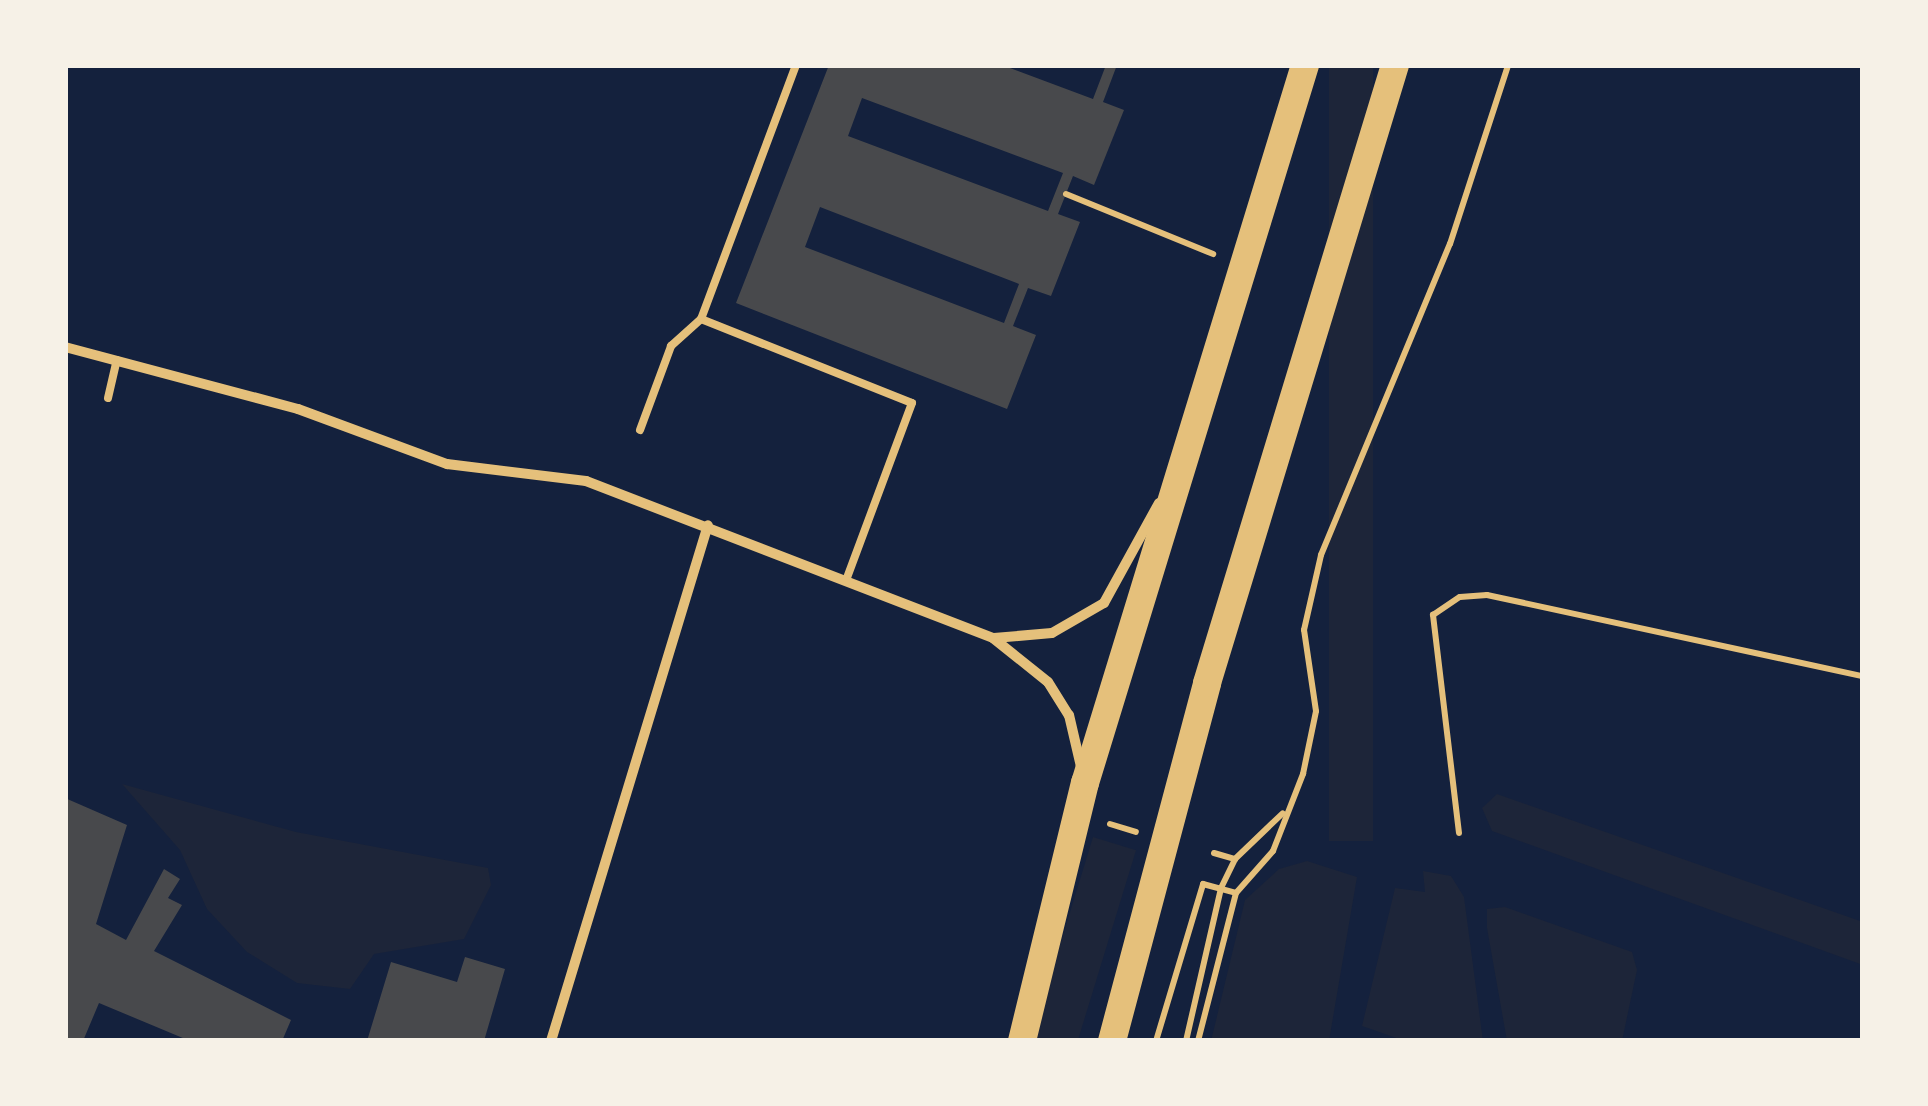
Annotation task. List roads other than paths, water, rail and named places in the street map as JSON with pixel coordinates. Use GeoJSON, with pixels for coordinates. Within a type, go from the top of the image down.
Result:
{"type":"FeatureCollection","features":[{"type":"Feature","properties":{"kind":"highway"},"geometry":{"type":"LineString","coordinates":[[1022,1041],[1084,783],[1305,65]]}},
{"type":"Feature","properties":{"kind":"highway"},"geometry":{"type":"LineString","coordinates":[[1112,1041],[1206,683],[1394,65]]}},
{"type":"Feature","properties":{"kind":"street"},"geometry":{"type":"LineString","coordinates":[[65,347],[298,408],[447,464],[545,470],[708,525],[993,638],[1048,682],[1069,715],[1084,783]]}},
{"type":"Feature","properties":{"kind":"street"},"geometry":{"type":"LineString","coordinates":[[993,638],[1052,633],[1104,603],[1187,456]]}},
{"type":"Feature","properties":{"kind":"street"},"geometry":{"type":"LineString","coordinates":[[551,1041],[708,525]]}},
{"type":"Feature","properties":{"kind":"lane"},"geometry":{"type":"LineString","coordinates":[[640,430],[671,346],[701,319],[796,65]]}},
{"type":"Feature","properties":{"kind":"lane"},"geometry":{"type":"LineString","coordinates":[[701,319],[912,403],[846,580]]}},
{"type":"Feature","properties":{"kind":"lane"},"geometry":{"type":"LineString","coordinates":[[108,398],[117,360]]}}]}
